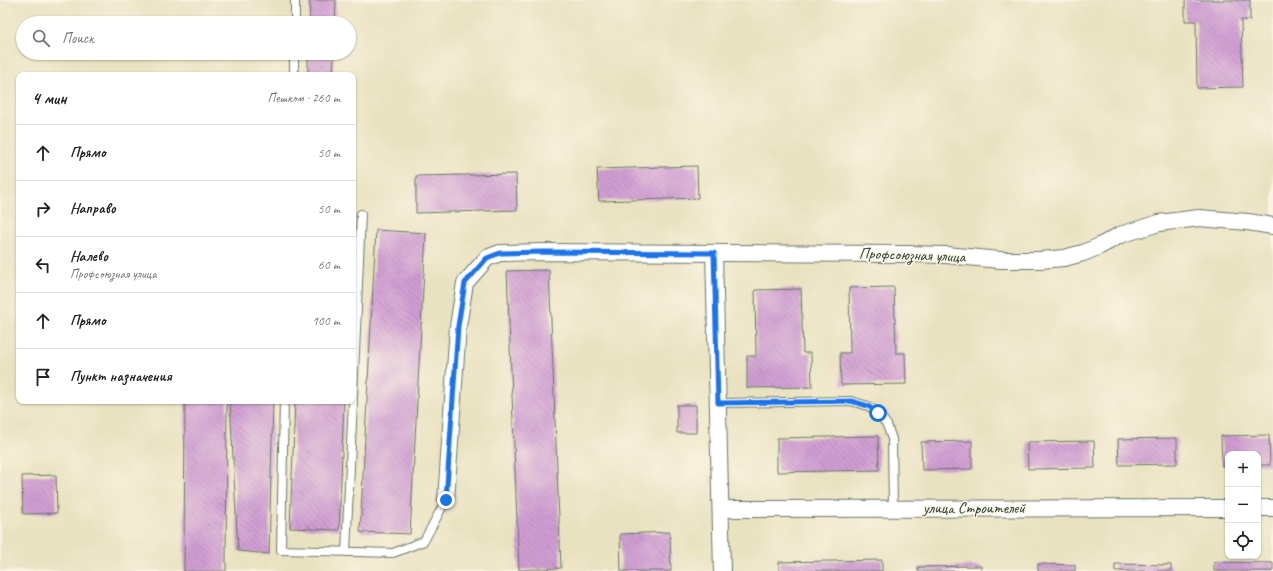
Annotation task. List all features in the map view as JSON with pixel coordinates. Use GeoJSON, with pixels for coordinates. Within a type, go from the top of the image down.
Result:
{"type":"FeatureCollection","features":[{"type":"Feature","properties":{"kind":"street","name":"Профсоюзная улица"},"geometry":{"type":"LineString","coordinates":[[446,500],[458,326],[465,283],[487,258],[500,253],[906,254],[946,255],[1000,260],[1040,260],[1064,258],[1082,253],[1100,246],[1120,235],[1159,223],[1199,218],[1248,222],[1273,226]]}},
{"type":"Feature","properties":{"kind":"street"},"geometry":{"type":"LineString","coordinates":[[714,253],[722,571]]}},
{"type":"Feature","properties":{"kind":"street","name":"улица Строителей"},"geometry":{"type":"LineString","coordinates":[[721,509],[1225,508]]}},
{"type":"Feature","properties":{"kind":"street"},"geometry":{"type":"LineString","coordinates":[[1261,508],[1273,508]]}},
{"type":"Feature","properties":{"kind":"lane"},"geometry":{"type":"LineString","coordinates":[[295,16],[296,0]]}},
{"type":"Feature","properties":{"kind":"lane"},"geometry":{"type":"LineString","coordinates":[[294,60],[294,72]]}},
{"type":"Feature","properties":{"kind":"lane"},"geometry":{"type":"LineString","coordinates":[[356,330],[361,214]]}},
{"type":"Feature","properties":{"kind":"lane"},"geometry":{"type":"LineString","coordinates":[[718,403],[851,401],[868,406],[878,413],[887,425],[892,439],[894,508]]}},
{"type":"Feature","properties":{"kind":"lane"},"geometry":{"type":"LineString","coordinates":[[284,404],[281,550],[393,553],[424,541],[446,500]]}},
{"type":"Feature","properties":{"kind":"lane"},"geometry":{"type":"LineString","coordinates":[[346,552],[353,404]]}},
{"type":"Feature","properties":{"kind":"building"},"geometry":{"type":"Polygon","coordinates":[[[310,0],[336,0],[335,16],[309,16],[310,0]]]}},
{"type":"Feature","properties":{"kind":"building"},"geometry":{"type":"Polygon","coordinates":[[[1185,0],[1250,0],[1250,20],[1241,20],[1243,87],[1197,88],[1196,21],[1185,21],[1185,0]]]}},
{"type":"Feature","properties":{"kind":"building"},"geometry":{"type":"Polygon","coordinates":[[[308,60],[334,60],[333,72],[308,72],[308,60]]]}},
{"type":"Feature","properties":{"kind":"building"},"geometry":{"type":"Polygon","coordinates":[[[697,166],[698,198],[599,201],[597,169],[697,166]]]}},
{"type":"Feature","properties":{"kind":"building"},"geometry":{"type":"Polygon","coordinates":[[[516,174],[517,210],[416,213],[416,176],[516,174]]]}},
{"type":"Feature","properties":{"kind":"building"},"geometry":{"type":"Polygon","coordinates":[[[376,230],[426,233],[410,534],[360,532],[376,230]]]}},
{"type":"Feature","properties":{"kind":"building"},"geometry":{"type":"Polygon","coordinates":[[[549,270],[561,568],[519,570],[507,271],[549,270]]]}},
{"type":"Feature","properties":{"kind":"building"},"geometry":{"type":"Polygon","coordinates":[[[894,287],[896,353],[905,353],[906,384],[841,385],[840,353],[850,353],[849,288],[894,287]]]}},
{"type":"Feature","properties":{"kind":"building"},"geometry":{"type":"Polygon","coordinates":[[[801,289],[803,353],[811,353],[812,387],[747,388],[747,356],[756,356],[755,290],[801,289]]]}},
{"type":"Feature","properties":{"kind":"building"},"geometry":{"type":"Polygon","coordinates":[[[185,404],[227,404],[226,571],[184,571],[185,404]]]}},
{"type":"Feature","properties":{"kind":"building"},"geometry":{"type":"Polygon","coordinates":[[[230,404],[273,404],[269,554],[238,551],[230,404]]]}},
{"type":"Feature","properties":{"kind":"building"},"geometry":{"type":"Polygon","coordinates":[[[295,404],[344,404],[339,530],[290,528],[295,404]]]}},
{"type":"Feature","properties":{"kind":"building"},"geometry":{"type":"Polygon","coordinates":[[[677,405],[696,405],[696,433],[677,433],[677,405]]]}},
{"type":"Feature","properties":{"kind":"building"},"geometry":{"type":"Polygon","coordinates":[[[1269,435],[1270,465],[1261,465],[1261,451],[1225,451],[1225,466],[1222,466],[1221,436],[1269,435]]]}},
{"type":"Feature","properties":{"kind":"building"},"geometry":{"type":"Polygon","coordinates":[[[878,436],[879,470],[777,472],[777,438],[878,436]]]}},
{"type":"Feature","properties":{"kind":"building"},"geometry":{"type":"Polygon","coordinates":[[[1177,438],[1177,464],[1119,465],[1118,439],[1177,438]]]}},
{"type":"Feature","properties":{"kind":"building"},"geometry":{"type":"Polygon","coordinates":[[[972,441],[972,469],[922,470],[921,442],[972,441]]]}},
{"type":"Feature","properties":{"kind":"building"},"geometry":{"type":"Polygon","coordinates":[[[1094,441],[1095,468],[1028,469],[1027,442],[1094,441]]]}},
{"type":"Feature","properties":{"kind":"building"},"geometry":{"type":"Polygon","coordinates":[[[56,475],[57,513],[23,514],[22,476],[56,475]]]}},
{"type":"Feature","properties":{"kind":"building"},"geometry":{"type":"Polygon","coordinates":[[[670,532],[671,571],[621,571],[620,534],[670,532]]]}},
{"type":"Feature","properties":{"kind":"building"},"geometry":{"type":"Polygon","coordinates":[[[882,560],[882,571],[779,571],[779,562],[882,560]]]}},
{"type":"Feature","properties":{"kind":"building"},"geometry":{"type":"Polygon","coordinates":[[[1214,562],[1273,563],[1273,571],[1214,571],[1214,562]]]}},
{"type":"Feature","properties":{"kind":"building"},"geometry":{"type":"Polygon","coordinates":[[[1038,564],[1075,565],[1075,571],[1038,571],[1038,564]]]}},
{"type":"Feature","properties":{"kind":"building"},"geometry":{"type":"Polygon","coordinates":[[[1115,564],[1171,565],[1171,571],[1115,571],[1115,564]]]}},
{"type":"Feature","properties":{"kind":"building"},"geometry":{"type":"Polygon","coordinates":[[[981,566],[981,571],[918,571],[918,567],[981,566]]]}},
{"type":"Feature","properties":{"kind":"route"},"geometry":{"type":"LineString","coordinates":[[446,500],[458,326],[465,283],[487,258],[500,253],[714,253],[718,403],[851,401],[868,406],[878,413]]}}]}
